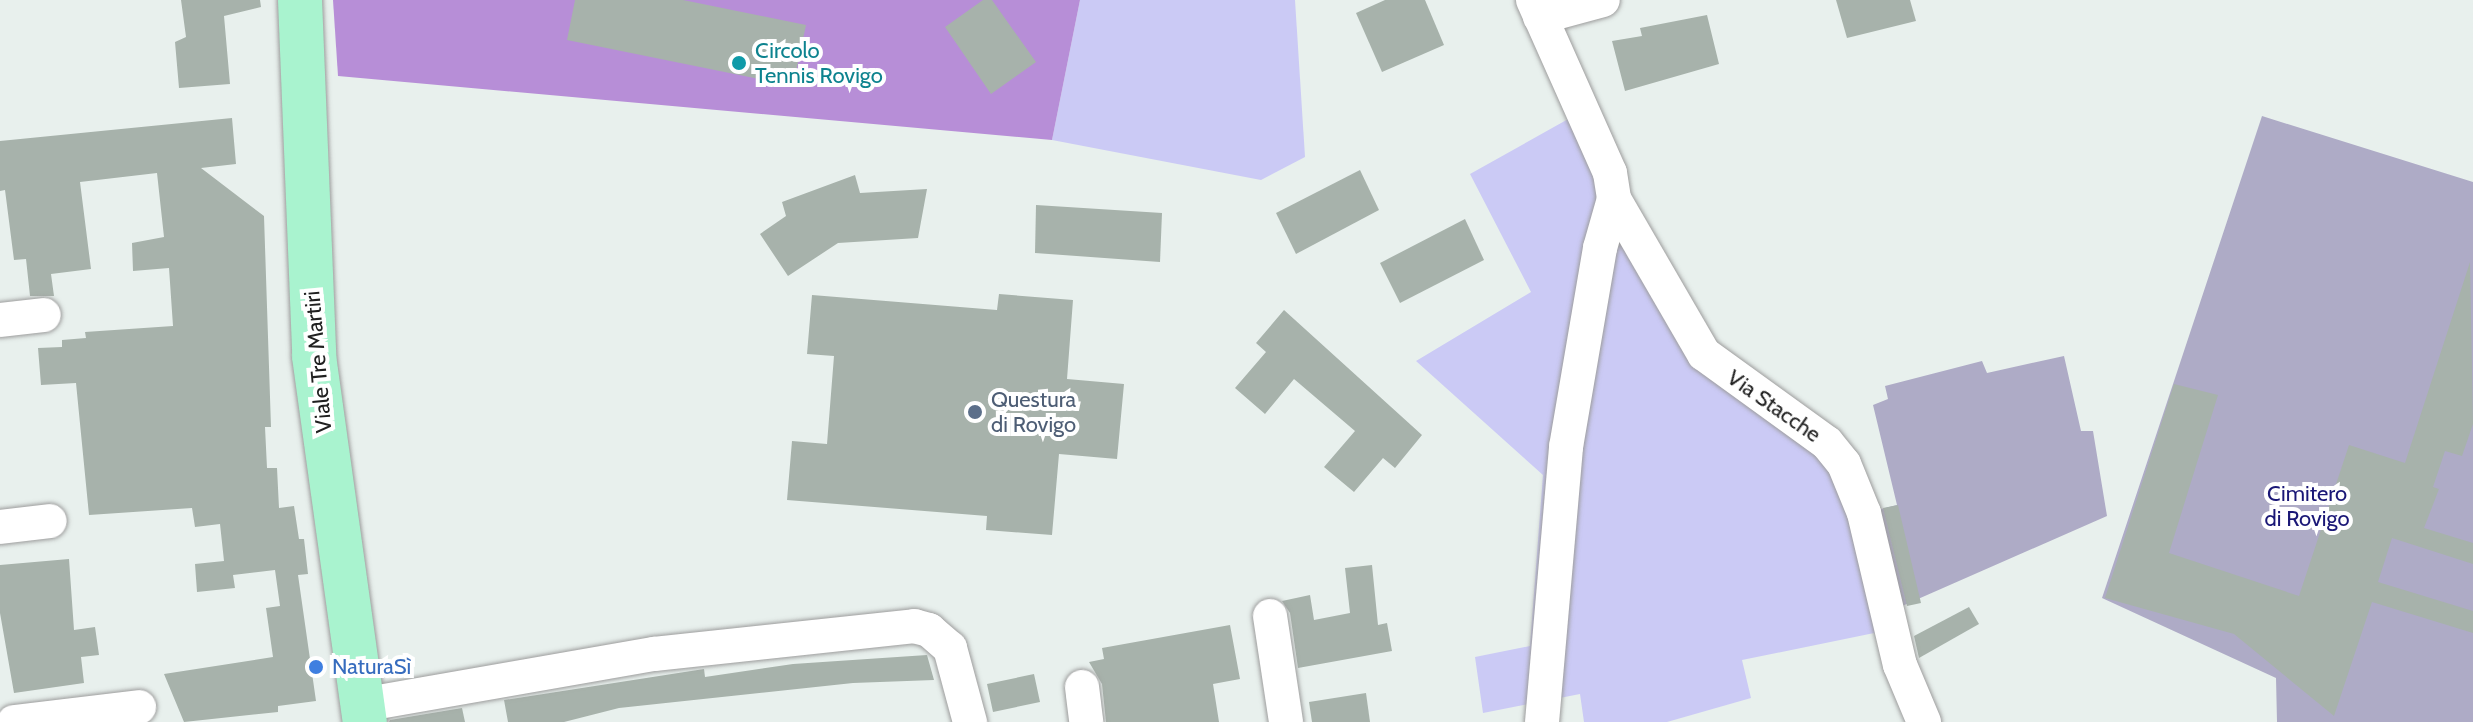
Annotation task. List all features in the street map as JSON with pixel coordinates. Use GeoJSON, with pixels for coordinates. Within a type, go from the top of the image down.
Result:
{"type":"FeatureCollection","features":[{"type":"Feature","properties":{"kind":"main road","name":"Viale Tre Martiri"},"geometry":{"type":"LineString","coordinates":[[300,0],[314,356],[363,714]]}},
{"type":"Feature","properties":{"kind":"street"},"geometry":{"type":"LineString","coordinates":[[1536,8],[1603,0]]}},
{"type":"Feature","properties":{"kind":"street","name":"Via Stacche"},"geometry":{"type":"LineString","coordinates":[[1536,8],[1610,173],[1614,199],[1704,354],[1827,443],[1844,464],[1864,513],[1900,665],[1924,722]]}},
{"type":"Feature","properties":{"kind":"street","name":"Via Stacche"},"geometry":{"type":"LineString","coordinates":[[1542,722],[1566,447],[1600,248],[1614,199]]}},
{"type":"Feature","properties":{"kind":"street"},"geometry":{"type":"LineString","coordinates":[[0,320],[44,315]]}},
{"type":"Feature","properties":{"kind":"street"},"geometry":{"type":"LineString","coordinates":[[0,527],[50,521]]}},
{"type":"Feature","properties":{"kind":"street"},"geometry":{"type":"LineString","coordinates":[[1270,616],[1286,722]]}},
{"type":"Feature","properties":{"kind":"street"},"geometry":{"type":"LineString","coordinates":[[363,714],[654,654],[914,626],[929,630],[950,648],[970,722]]}},
{"type":"Feature","properties":{"kind":"street"},"geometry":{"type":"LineString","coordinates":[[1082,687],[1086,722]]}},
{"type":"Feature","properties":{"kind":"street"},"geometry":{"type":"LineString","coordinates":[[14,722],[139,707]]}},
{"type":"Feature","properties":{"kind":"green space","name":"Cimitero di Rovigo"},"geometry":{"type":"Polygon","coordinates":[[[2262,116],[2473,182],[2473,722],[2277,722],[2276,678],[2102,598],[2262,116]]]}},
{"type":"Feature","properties":{"kind":"green space"},"geometry":{"type":"Polygon","coordinates":[[[2064,356],[2081,431],[2093,431],[2107,516],[1893,610],[1869,512],[1897,505],[1873,405],[1888,399],[1885,386],[1982,361],[1987,373],[2064,356]]]}},
{"type":"Feature","properties":{"kind":"shaded area"},"geometry":{"type":"Polygon","coordinates":[[[333,0],[1080,0],[1052,140],[338,76],[333,0]]]}},
{"type":"Feature","properties":{"kind":"shaded area"},"geometry":{"type":"Polygon","coordinates":[[[1080,0],[1295,0],[1305,157],[1261,180],[1052,140],[1080,0]]]}},
{"type":"Feature","properties":{"kind":"shaded area"},"geometry":{"type":"Polygon","coordinates":[[[1570,118],[1631,259],[1682,341],[1832,469],[1851,503],[1879,632],[1742,660],[1751,698],[1667,722],[1584,722],[1580,694],[1483,713],[1475,657],[1530,646],[1543,475],[1416,361],[1531,292],[1470,174],[1570,118]]]}},
{"type":"Feature","properties":{"kind":"building"},"geometry":{"type":"Polygon","coordinates":[[[181,0],[260,0],[261,7],[224,16],[230,84],[179,88],[175,42],[186,37],[181,0]]]}},
{"type":"Feature","properties":{"kind":"building","name":"Circolo Tennis Rovigo"},"geometry":{"type":"Polygon","coordinates":[[[575,0],[683,0],[806,25],[793,86],[567,40],[575,0]]]}},
{"type":"Feature","properties":{"kind":"building","name":"Circolo Tennis Rovigo"},"geometry":{"type":"Polygon","coordinates":[[[983,0],[992,0],[1036,62],[991,94],[945,27],[983,0]]]}},
{"type":"Feature","properties":{"kind":"building"},"geometry":{"type":"Polygon","coordinates":[[[1385,0],[1425,0],[1444,45],[1382,72],[1356,13],[1385,0]]]}},
{"type":"Feature","properties":{"kind":"building"},"geometry":{"type":"Polygon","coordinates":[[[1836,0],[1910,0],[1916,21],[1847,38],[1836,0]]]}},
{"type":"Feature","properties":{"kind":"building"},"geometry":{"type":"Polygon","coordinates":[[[1707,15],[1719,64],[1625,91],[1612,41],[1642,36],[1640,28],[1707,15]]]}},
{"type":"Feature","properties":{"kind":"building"},"geometry":{"type":"Polygon","coordinates":[[[232,118],[236,164],[201,168],[264,216],[271,427],[265,427],[267,468],[277,468],[279,508],[294,506],[299,539],[304,539],[308,574],[298,575],[316,701],[278,706],[278,712],[184,722],[164,674],[273,657],[266,608],[280,606],[275,570],[233,575],[235,588],[197,592],[195,564],[224,561],[220,524],[195,527],[192,508],[89,515],[76,383],[41,385],[38,348],[62,347],[62,340],[86,338],[85,332],[173,326],[169,268],[133,271],[132,243],[164,237],[157,173],[80,182],[91,269],[51,274],[54,296],[30,296],[26,259],[14,260],[5,190],[0,191],[0,141],[232,118]]]}},
{"type":"Feature","properties":{"kind":"building"},"geometry":{"type":"Polygon","coordinates":[[[1360,170],[1379,210],[1296,254],[1276,213],[1360,170]]]}},
{"type":"Feature","properties":{"kind":"building"},"geometry":{"type":"Polygon","coordinates":[[[855,175],[860,193],[927,189],[918,238],[838,243],[788,276],[760,234],[786,216],[782,202],[855,175]]]}},
{"type":"Feature","properties":{"kind":"building"},"geometry":{"type":"Polygon","coordinates":[[[1036,205],[1162,213],[1160,262],[1035,253],[1036,205]]]}},
{"type":"Feature","properties":{"kind":"building"},"geometry":{"type":"Polygon","coordinates":[[[1465,219],[1484,260],[1400,303],[1380,263],[1465,219]]]}},
{"type":"Feature","properties":{"kind":"building"},"geometry":{"type":"Polygon","coordinates":[[[2470,262],[2473,424],[2462,456],[2445,451],[2433,487],[2439,489],[2424,528],[2473,543],[2473,564],[2392,538],[2378,582],[2473,611],[2473,633],[2372,602],[2334,716],[2234,634],[2105,598],[2174,384],[2218,395],[2169,553],[2299,596],[2349,445],[2405,463],[2470,262]]]}},
{"type":"Feature","properties":{"kind":"building","name":"Questura di Rovigo"},"geometry":{"type":"Polygon","coordinates":[[[999,294],[1073,300],[1067,379],[1124,384],[1117,459],[1059,454],[1052,535],[986,530],[987,516],[787,500],[792,441],[827,444],[834,356],[807,354],[812,295],[997,310],[999,294]]]}},
{"type":"Feature","properties":{"kind":"building"},"geometry":{"type":"Polygon","coordinates":[[[1284,310],[1422,435],[1395,468],[1383,458],[1354,492],[1324,467],[1355,431],[1294,379],[1265,414],[1235,388],[1266,352],[1256,343],[1284,310]]]}},
{"type":"Feature","properties":{"kind":"building"},"geometry":{"type":"Polygon","coordinates":[[[1898,505],[1921,603],[1907,606],[1883,508],[1898,505]]]}},
{"type":"Feature","properties":{"kind":"building"},"geometry":{"type":"Polygon","coordinates":[[[69,559],[74,630],[95,627],[99,655],[81,657],[84,683],[14,693],[0,613],[0,565],[69,559]]]}},
{"type":"Feature","properties":{"kind":"building"},"geometry":{"type":"Polygon","coordinates":[[[1372,565],[1378,625],[1387,623],[1392,651],[1298,668],[1290,613],[1282,601],[1310,595],[1314,620],[1350,613],[1345,568],[1372,565]]]}},
{"type":"Feature","properties":{"kind":"building"},"geometry":{"type":"Polygon","coordinates":[[[1969,607],[1979,624],[1919,658],[1914,636],[1969,607]]]}},
{"type":"Feature","properties":{"kind":"building"},"geometry":{"type":"Polygon","coordinates":[[[1230,625],[1240,679],[1213,684],[1219,722],[1106,722],[1102,684],[1089,662],[1104,659],[1102,648],[1230,625]]]}},
{"type":"Feature","properties":{"kind":"building"},"geometry":{"type":"Polygon","coordinates":[[[927,655],[934,680],[853,683],[619,708],[564,722],[508,722],[504,700],[704,669],[705,677],[793,664],[927,655]]]}},
{"type":"Feature","properties":{"kind":"building"},"geometry":{"type":"Polygon","coordinates":[[[1034,674],[1040,702],[993,712],[987,684],[1034,674]]]}},
{"type":"Feature","properties":{"kind":"building"},"geometry":{"type":"Polygon","coordinates":[[[1366,693],[1370,722],[1312,722],[1309,702],[1366,693]]]}},
{"type":"Feature","properties":{"kind":"building"},"geometry":{"type":"Polygon","coordinates":[[[462,708],[465,722],[389,722],[390,720],[462,708]]]}},
{"type":"Feature","properties":{"kind":"place","name":"Circolo Tennis Rovigo"},"geometry":{"type":"Point","coordinates":[739,63]}},
{"type":"Feature","properties":{"kind":"place","name":"Questura di Rovigo"},"geometry":{"type":"Point","coordinates":[975,412]}},
{"type":"Feature","properties":{"kind":"place","name":"NaturaSì"},"geometry":{"type":"Point","coordinates":[316,667]}}]}
